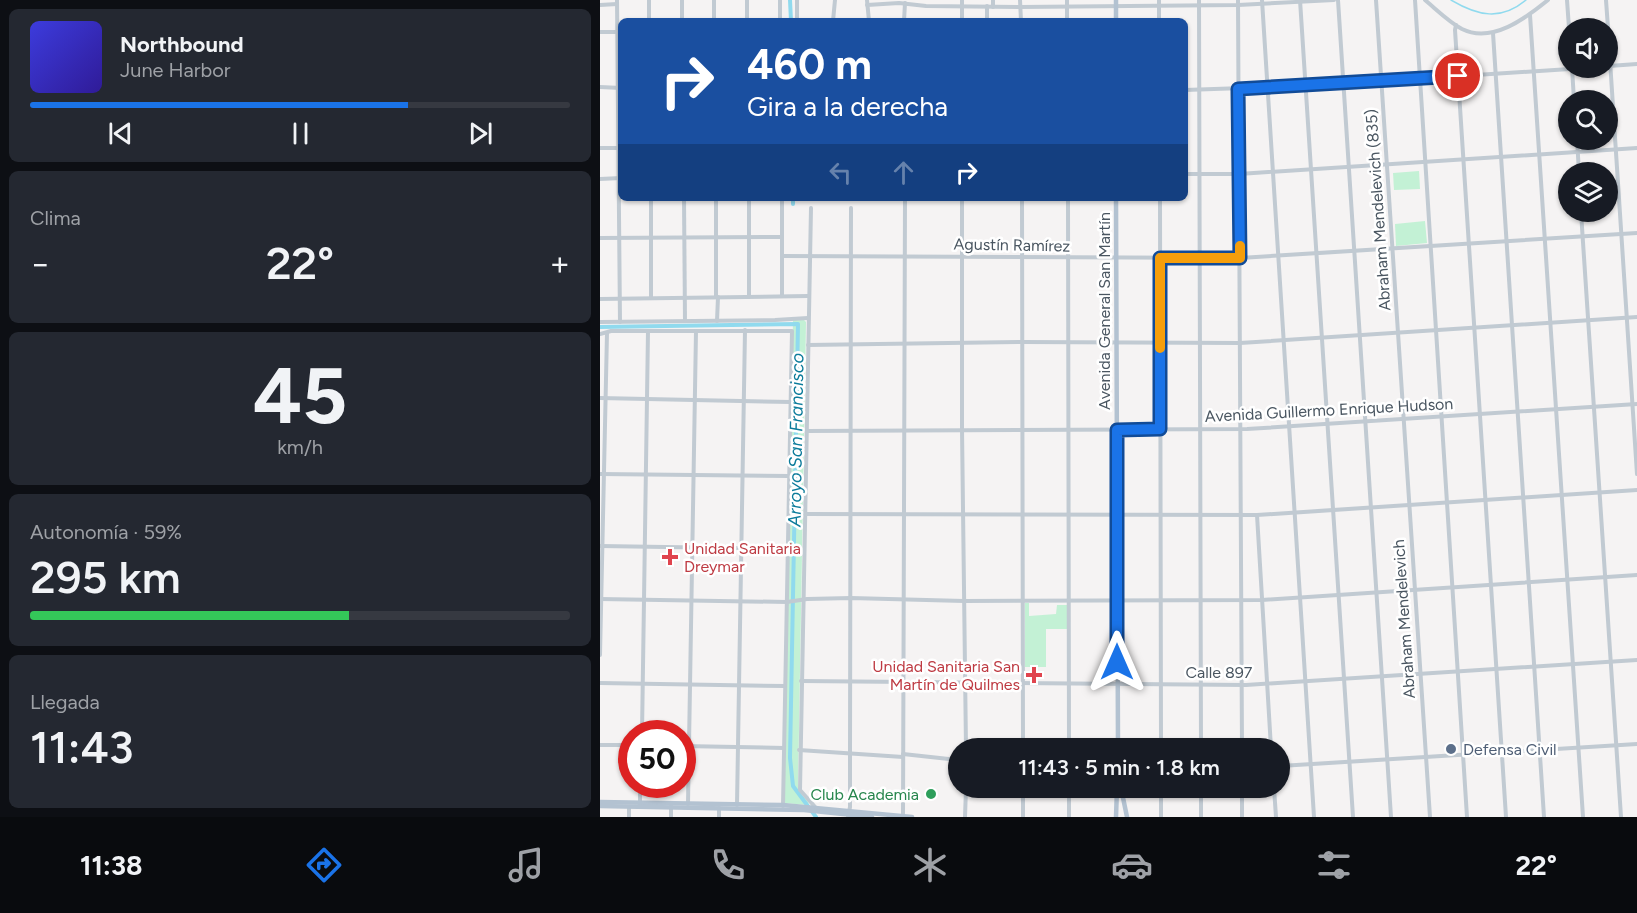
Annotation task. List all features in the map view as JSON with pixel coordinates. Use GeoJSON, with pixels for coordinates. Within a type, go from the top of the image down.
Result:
{"type":"FeatureCollection","features":[{"type":"Feature","properties":{"kind":"main road","name":"Avenida General San Martín"},"geometry":{"type":"LineString","coordinates":[[1116,201],[1118,738]]}},
{"type":"Feature","properties":{"kind":"main road"},"geometry":{"type":"LineString","coordinates":[[1116,817],[1118,798]]}},
{"type":"Feature","properties":{"kind":"main road"},"geometry":{"type":"LineString","coordinates":[[1122,798],[1127,817]]}},
{"type":"Feature","properties":{"kind":"main road"},"geometry":{"type":"LineString","coordinates":[[600,804],[719,808],[737,806],[751,809],[783,807]]}},
{"type":"Feature","properties":{"kind":"main road"},"geometry":{"type":"LineString","coordinates":[[600,804],[629,807],[640,805]]}},
{"type":"Feature","properties":{"kind":"main road"},"geometry":{"type":"LineString","coordinates":[[688,806],[804,808],[872,817]]}},
{"type":"Feature","properties":{"kind":"main road"},"geometry":{"type":"LineString","coordinates":[[849,814],[912,817]]}},
{"type":"Feature","properties":{"kind":"street"},"geometry":{"type":"LineString","coordinates":[[649,0],[650,18]]}},
{"type":"Feature","properties":{"kind":"street"},"geometry":{"type":"LineString","coordinates":[[682,0],[682,18]]}},
{"type":"Feature","properties":{"kind":"street"},"geometry":{"type":"LineString","coordinates":[[714,0],[714,18]]}},
{"type":"Feature","properties":{"kind":"street"},"geometry":{"type":"LineString","coordinates":[[747,0],[747,18]]}},
{"type":"Feature","properties":{"kind":"street"},"geometry":{"type":"LineString","coordinates":[[780,0],[780,18]]}},
{"type":"Feature","properties":{"kind":"street"},"geometry":{"type":"LineString","coordinates":[[797,0],[797,18]]}},
{"type":"Feature","properties":{"kind":"street"},"geometry":{"type":"LineString","coordinates":[[833,18],[835,0]]}},
{"type":"Feature","properties":{"kind":"street"},"geometry":{"type":"LineString","coordinates":[[962,0],[962,18]]}},
{"type":"Feature","properties":{"kind":"street"},"geometry":{"type":"LineString","coordinates":[[993,0],[993,7]]}},
{"type":"Feature","properties":{"kind":"street"},"geometry":{"type":"LineString","coordinates":[[1020,0],[1021,18]]}},
{"type":"Feature","properties":{"kind":"street"},"geometry":{"type":"LineString","coordinates":[[1067,0],[1067,18]]}},
{"type":"Feature","properties":{"kind":"street"},"geometry":{"type":"LineString","coordinates":[[869,18],[867,2],[1020,7],[1116,3],[1336,0],[1344,83],[1391,817]]}},
{"type":"Feature","properties":{"kind":"street","name":"Abraham Mendelevich (835)"},"geometry":{"type":"LineString","coordinates":[[1376,0],[1404,418]]}},
{"type":"Feature","properties":{"kind":"street"},"geometry":{"type":"LineString","coordinates":[[1415,0],[1467,817]]}},
{"type":"Feature","properties":{"kind":"street"},"geometry":{"type":"LineString","coordinates":[[1425,0],[1456,25],[1470,31],[1493,33],[1530,15],[1548,0]]}},
{"type":"Feature","properties":{"kind":"street"},"geometry":{"type":"LineString","coordinates":[[1568,0],[1569,18]]}},
{"type":"Feature","properties":{"kind":"street"},"geometry":{"type":"LineString","coordinates":[[1606,0],[1607,18]]}},
{"type":"Feature","properties":{"kind":"street"},"geometry":{"type":"LineString","coordinates":[[1300,1],[1353,817]]}},
{"type":"Feature","properties":{"kind":"street"},"geometry":{"type":"LineString","coordinates":[[600,5],[617,2],[618,18]]}},
{"type":"Feature","properties":{"kind":"street"},"geometry":{"type":"LineString","coordinates":[[1199,2],[1201,738]]}},
{"type":"Feature","properties":{"kind":"street"},"geometry":{"type":"LineString","coordinates":[[1262,2],[1314,817]]}},
{"type":"Feature","properties":{"kind":"street"},"geometry":{"type":"LineString","coordinates":[[904,18],[905,3]]}},
{"type":"Feature","properties":{"kind":"street"},"geometry":{"type":"LineString","coordinates":[[1238,3],[1242,738]]}},
{"type":"Feature","properties":{"kind":"street"},"geometry":{"type":"LineString","coordinates":[[987,6],[987,18]]}},
{"type":"Feature","properties":{"kind":"street"},"geometry":{"type":"LineString","coordinates":[[1530,15],[1583,817]]}},
{"type":"Feature","properties":{"kind":"street"},"geometry":{"type":"LineString","coordinates":[[1456,25],[1506,817]]}},
{"type":"Feature","properties":{"kind":"street"},"geometry":{"type":"LineString","coordinates":[[600,32],[618,32]]}},
{"type":"Feature","properties":{"kind":"street"},"geometry":{"type":"LineString","coordinates":[[1493,33],[1544,817]]}},
{"type":"Feature","properties":{"kind":"street"},"geometry":{"type":"LineString","coordinates":[[1618,65],[1637,64]]}},
{"type":"Feature","properties":{"kind":"street"},"geometry":{"type":"LineString","coordinates":[[1188,90],[1305,86],[1558,69]]}},
{"type":"Feature","properties":{"kind":"street"},"geometry":{"type":"LineString","coordinates":[[600,87],[618,88]]}},
{"type":"Feature","properties":{"kind":"street"},"geometry":{"type":"LineString","coordinates":[[600,148],[618,148]]}},
{"type":"Feature","properties":{"kind":"street"},"geometry":{"type":"LineString","coordinates":[[1618,150],[1637,148]]}},
{"type":"Feature","properties":{"kind":"street"},"geometry":{"type":"LineString","coordinates":[[1188,174],[1311,170],[1616,150],[1626,318],[1635,404],[1637,474]]}},
{"type":"Feature","properties":{"kind":"street"},"geometry":{"type":"LineString","coordinates":[[1578,152],[1578,162]]}},
{"type":"Feature","properties":{"kind":"street"},"geometry":{"type":"LineString","coordinates":[[600,179],[618,178]]}},
{"type":"Feature","properties":{"kind":"street"},"geometry":{"type":"LineString","coordinates":[[620,201],[620,322]]}},
{"type":"Feature","properties":{"kind":"street"},"geometry":{"type":"LineString","coordinates":[[651,201],[651,298]]}},
{"type":"Feature","properties":{"kind":"street"},"geometry":{"type":"LineString","coordinates":[[684,201],[685,321]]}},
{"type":"Feature","properties":{"kind":"street"},"geometry":{"type":"LineString","coordinates":[[716,201],[717,321]]}},
{"type":"Feature","properties":{"kind":"street"},"geometry":{"type":"LineString","coordinates":[[748,201],[749,297]]}},
{"type":"Feature","properties":{"kind":"street"},"geometry":{"type":"LineString","coordinates":[[782,201],[782,297]]}},
{"type":"Feature","properties":{"kind":"street"},"geometry":{"type":"LineString","coordinates":[[903,817],[905,201]]}},
{"type":"Feature","properties":{"kind":"street"},"geometry":{"type":"LineString","coordinates":[[962,201],[966,738]]}},
{"type":"Feature","properties":{"kind":"street"},"geometry":{"type":"LineString","coordinates":[[1022,201],[1023,738]]}},
{"type":"Feature","properties":{"kind":"street"},"geometry":{"type":"LineString","coordinates":[[1068,201],[1069,738]]}},
{"type":"Feature","properties":{"kind":"street"},"geometry":{"type":"LineString","coordinates":[[1160,201],[1161,738]]}},
{"type":"Feature","properties":{"kind":"street"},"geometry":{"type":"LineString","coordinates":[[811,208],[800,790],[816,809]]}},
{"type":"Feature","properties":{"kind":"street"},"geometry":{"type":"LineString","coordinates":[[849,814],[851,208]]}},
{"type":"Feature","properties":{"kind":"street"},"geometry":{"type":"LineString","coordinates":[[1582,222],[1621,817]]}},
{"type":"Feature","properties":{"kind":"street","name":"Agustín Ramírez"},"geometry":{"type":"LineString","coordinates":[[782,256],[1240,258],[1637,233]]}},
{"type":"Feature","properties":{"kind":"street"},"geometry":{"type":"LineString","coordinates":[[600,238],[782,237]]}},
{"type":"Feature","properties":{"kind":"street"},"geometry":{"type":"LineString","coordinates":[[600,299],[808,296]]}},
{"type":"Feature","properties":{"kind":"street"},"geometry":{"type":"LineString","coordinates":[[808,345],[1022,342],[1240,343],[1637,317]]}},
{"type":"Feature","properties":{"kind":"street"},"geometry":{"type":"LineString","coordinates":[[600,322],[808,318]]}},
{"type":"Feature","properties":{"kind":"street"},"geometry":{"type":"LineString","coordinates":[[737,806],[745,330]]}},
{"type":"Feature","properties":{"kind":"street"},"geometry":{"type":"LineString","coordinates":[[600,334],[611,331],[792,331],[783,807]]}},
{"type":"Feature","properties":{"kind":"street"},"geometry":{"type":"LineString","coordinates":[[642,720],[648,331]]}},
{"type":"Feature","properties":{"kind":"street"},"geometry":{"type":"LineString","coordinates":[[689,720],[696,331]]}},
{"type":"Feature","properties":{"kind":"street"},"geometry":{"type":"LineString","coordinates":[[600,655],[603,398],[607,333]]}},
{"type":"Feature","properties":{"kind":"street"},"geometry":{"type":"LineString","coordinates":[[603,398],[791,402]]}},
{"type":"Feature","properties":{"kind":"street","name":"Avenida Guillermo Enrique Hudson"},"geometry":{"type":"LineString","coordinates":[[806,431],[1240,429],[1635,404]]}},
{"type":"Feature","properties":{"kind":"street","name":"Abraham Mendelevich"},"geometry":{"type":"LineString","coordinates":[[1404,418],[1430,817]]}},
{"type":"Feature","properties":{"kind":"street"},"geometry":{"type":"LineString","coordinates":[[602,474],[789,476]]}},
{"type":"Feature","properties":{"kind":"street"},"geometry":{"type":"LineString","coordinates":[[805,514],[1257,515],[1637,490]]}},
{"type":"Feature","properties":{"kind":"street"},"geometry":{"type":"LineString","coordinates":[[1257,515],[1270,738]]}},
{"type":"Feature","properties":{"kind":"street"},"geometry":{"type":"LineString","coordinates":[[601,546],[788,549]]}},
{"type":"Feature","properties":{"kind":"street"},"geometry":{"type":"LineString","coordinates":[[601,599],[787,602],[803,599],[851,598],[964,601],[1262,600],[1637,575]]}},
{"type":"Feature","properties":{"kind":"street","name":"Calle 897"},"geometry":{"type":"LineString","coordinates":[[801,681],[965,684],[1242,684],[1637,660]]}},
{"type":"Feature","properties":{"kind":"street"},"geometry":{"type":"LineString","coordinates":[[600,683],[785,686]]}},
{"type":"Feature","properties":{"kind":"street"},"geometry":{"type":"LineString","coordinates":[[1290,765],[1637,744]]}},
{"type":"Feature","properties":{"kind":"street"},"geometry":{"type":"LineString","coordinates":[[600,745],[618,745]]}},
{"type":"Feature","properties":{"kind":"street"},"geometry":{"type":"LineString","coordinates":[[696,746],[784,748]]}},
{"type":"Feature","properties":{"kind":"street"},"geometry":{"type":"LineString","coordinates":[[800,750],[948,759]]}},
{"type":"Feature","properties":{"kind":"street"},"geometry":{"type":"LineString","coordinates":[[640,798],[640,805]]}},
{"type":"Feature","properties":{"kind":"street"},"geometry":{"type":"LineString","coordinates":[[688,798],[688,806]]}},
{"type":"Feature","properties":{"kind":"street"},"geometry":{"type":"LineString","coordinates":[[965,817],[966,798]]}},
{"type":"Feature","properties":{"kind":"street"},"geometry":{"type":"LineString","coordinates":[[1023,798],[1023,817]]}},
{"type":"Feature","properties":{"kind":"street"},"geometry":{"type":"LineString","coordinates":[[1069,798],[1069,817]]}},
{"type":"Feature","properties":{"kind":"street"},"geometry":{"type":"LineString","coordinates":[[1161,798],[1161,817]]}},
{"type":"Feature","properties":{"kind":"street"},"geometry":{"type":"LineString","coordinates":[[1201,798],[1201,817]]}},
{"type":"Feature","properties":{"kind":"street"},"geometry":{"type":"LineString","coordinates":[[1242,798],[1242,817]]}},
{"type":"Feature","properties":{"kind":"street"},"geometry":{"type":"LineString","coordinates":[[1275,798],[1276,817]]}},
{"type":"Feature","properties":{"kind":"street"},"geometry":{"type":"LineString","coordinates":[[671,805],[671,817]]}},
{"type":"Feature","properties":{"kind":"street"},"geometry":{"type":"LineString","coordinates":[[629,807],[629,817]]}},
{"type":"Feature","properties":{"kind":"street"},"geometry":{"type":"LineString","coordinates":[[719,808],[719,817]]}},
{"type":"Feature","properties":{"kind":"street"},"geometry":{"type":"LineString","coordinates":[[804,808],[805,817]]}},
{"type":"Feature","properties":{"kind":"street"},"geometry":{"type":"LineString","coordinates":[[751,809],[752,817]]}},
{"type":"Feature","properties":{"kind":"green space"},"geometry":{"type":"Polygon","coordinates":[[[1419,171],[1420,189],[1394,190],[1393,173],[1419,171]]]}},
{"type":"Feature","properties":{"kind":"green space"},"geometry":{"type":"Polygon","coordinates":[[[1425,221],[1427,243],[1396,246],[1395,224],[1425,221]]]}},
{"type":"Feature","properties":{"kind":"green space"},"geometry":{"type":"Polygon","coordinates":[[[793,320],[806,322],[798,787],[800,794],[809,801],[808,805],[784,803],[793,320]]]}},
{"type":"Feature","properties":{"kind":"green space"},"geometry":{"type":"Polygon","coordinates":[[[1025,603],[1029,603],[1029,616],[1056,614],[1057,605],[1067,605],[1067,629],[1046,629],[1046,667],[1025,667],[1025,603]]]}},
{"type":"Feature","properties":{"kind":"waterway"},"geometry":{"type":"LineString","coordinates":[[790,0],[791,18]]}},
{"type":"Feature","properties":{"kind":"waterway"},"geometry":{"type":"LineString","coordinates":[[1451,0],[1471,10],[1489,14],[1508,11],[1526,0]]}},
{"type":"Feature","properties":{"kind":"waterway","name":"Arroyo San Francisco"},"geometry":{"type":"LineString","coordinates":[[600,327],[798,324],[790,758],[793,786],[816,817]]}},
{"type":"Feature","properties":{"kind":"slow traffic"},"geometry":{"type":"LineString","coordinates":[[1160,348],[1160,258],[1240,258],[1240,246]]}},
{"type":"Feature","properties":{"kind":"place","name":"Unidad Sanitaria Dreymar"},"geometry":{"type":"Point","coordinates":[670,557]}},
{"type":"Feature","properties":{"kind":"place","name":"Unidad Sanitaria San Martín de Quilmes"},"geometry":{"type":"Point","coordinates":[1034,675]}},
{"type":"Feature","properties":{"kind":"place","name":"Defensa Civil"},"geometry":{"type":"Point","coordinates":[1451,749]}},
{"type":"Feature","properties":{"kind":"place","name":"Club Academia"},"geometry":{"type":"Point","coordinates":[931,794]}},
{"type":"Feature","properties":{"kind":"route"},"geometry":{"type":"LineString","coordinates":[[1117,662],[1117,430],[1160,429],[1160,258],[1240,258],[1238,89],[1458,76]]}}]}
